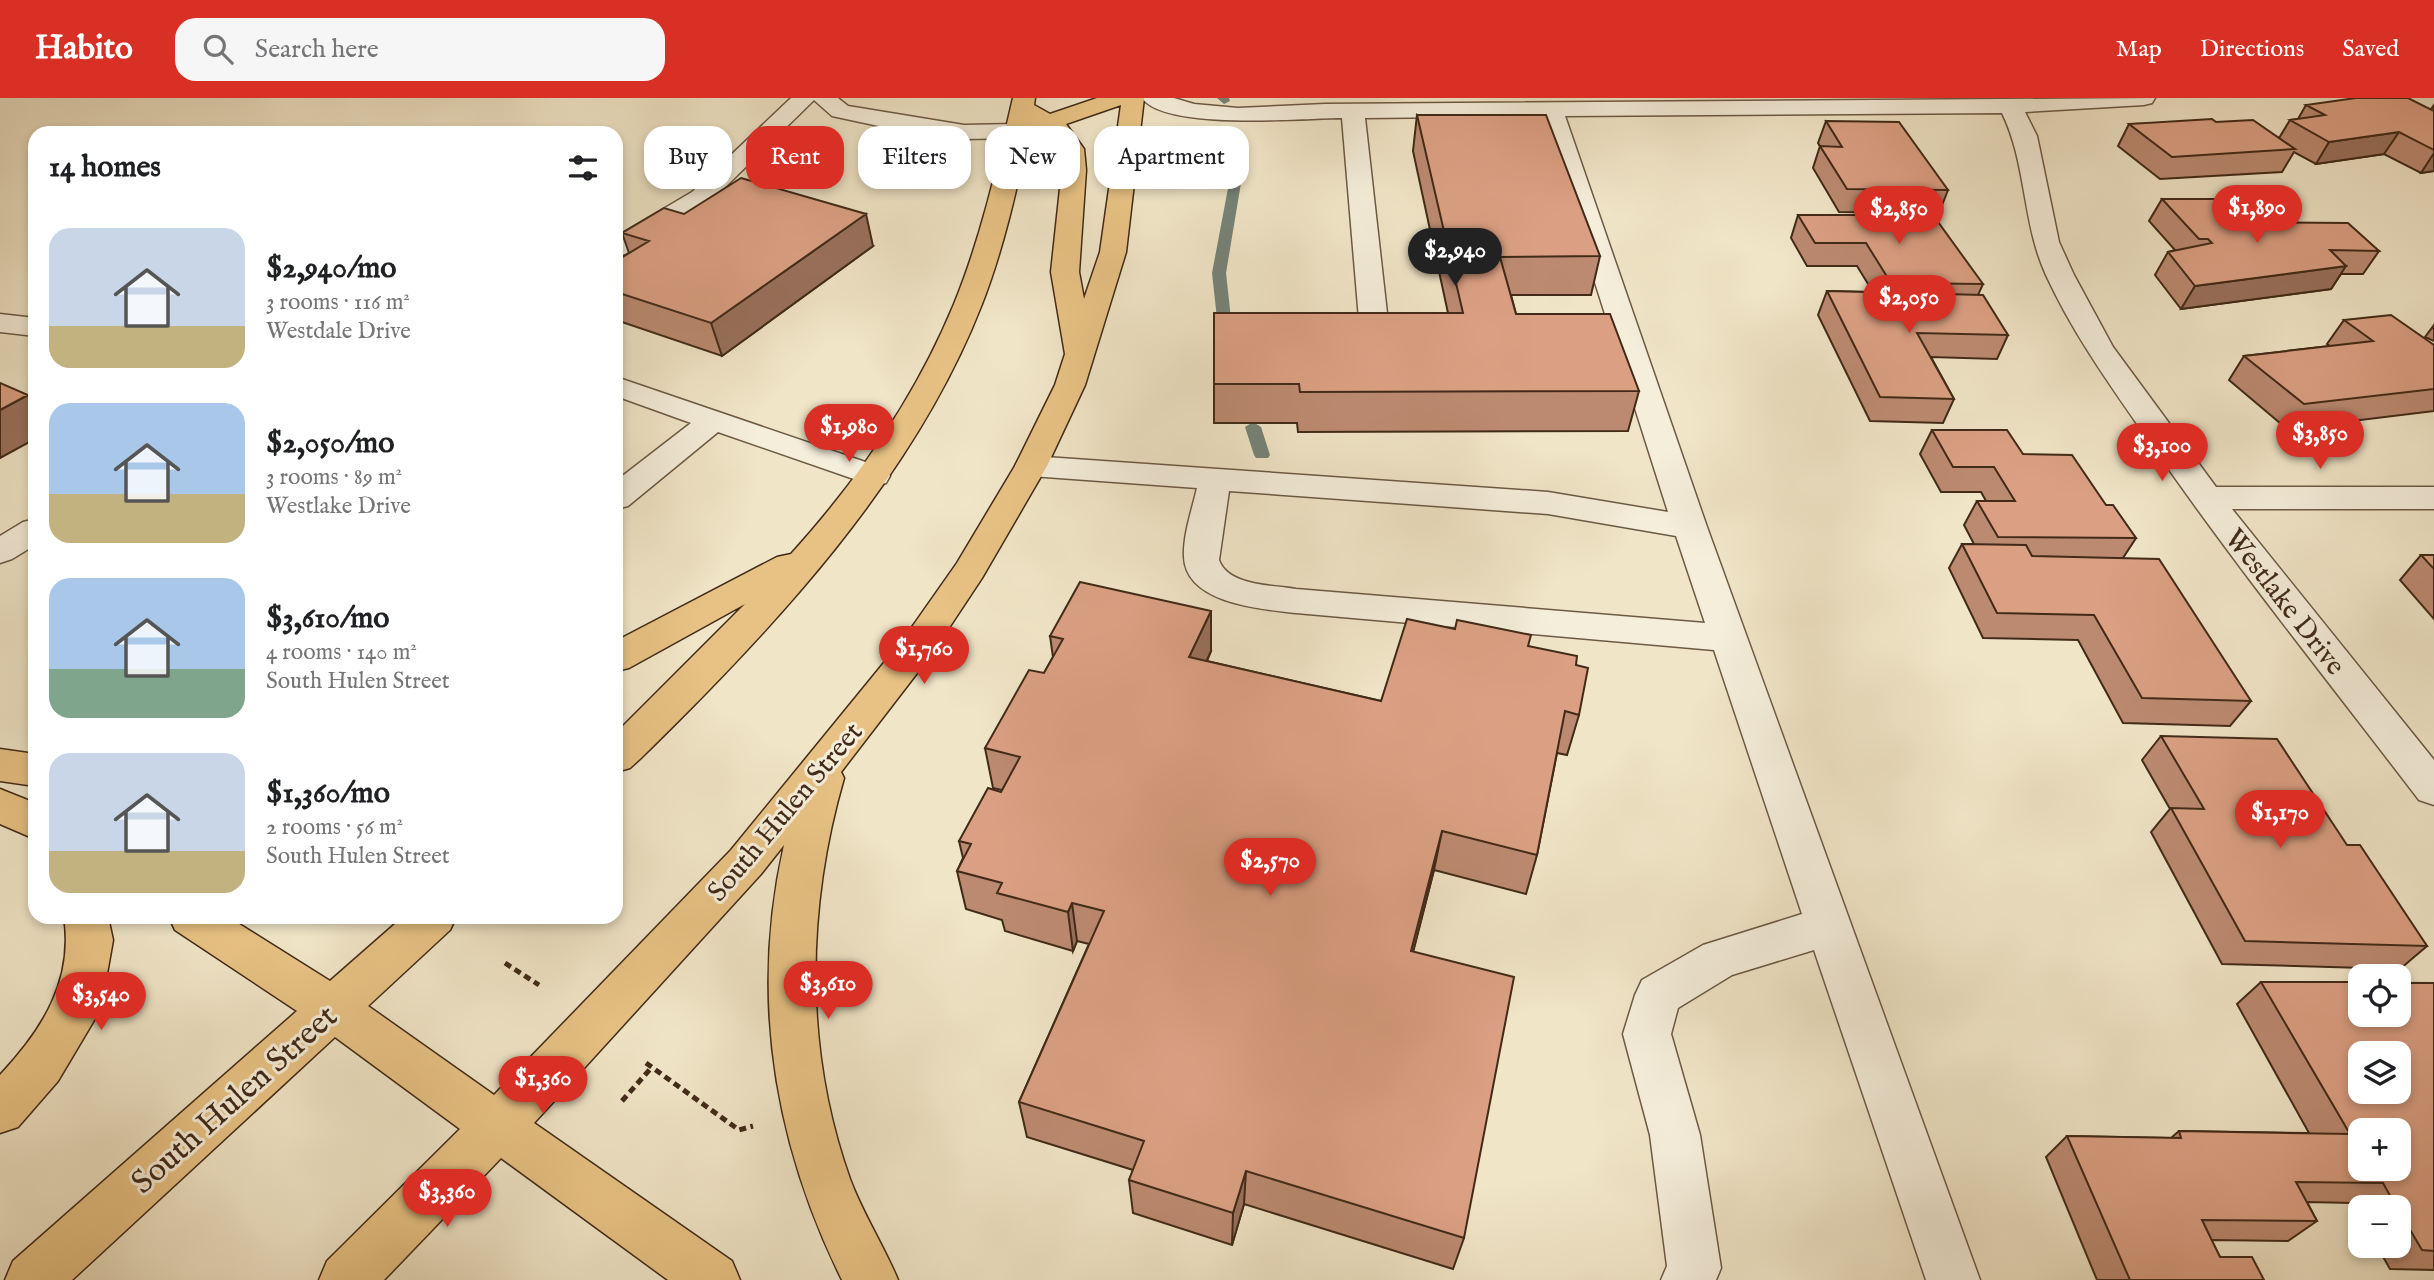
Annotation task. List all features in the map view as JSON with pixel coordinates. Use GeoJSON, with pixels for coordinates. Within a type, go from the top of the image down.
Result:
{"type":"FeatureCollection","features":[{"type":"Feature","properties":{"kind":"main road"},"geometry":{"type":"LineString","coordinates":[[1050,124],[1092,103],[1134,105]]}},
{"type":"Feature","properties":{"kind":"main road","name":"South Hulen Street"},"geometry":{"type":"LineString","coordinates":[[346,1280],[497,1128],[746,862],[918,646],[970,570],[1031,466],[1070,385],[1113,252],[1134,105]]}},
{"type":"Feature","properties":{"kind":"main road"},"geometry":{"type":"LineString","coordinates":[[623,750],[738,635],[815,550],[874,476],[931,383],[957,330],[985,257],[1016,111],[1050,124],[1068,141],[1074,158],[1065,272],[1080,356]]}},
{"type":"Feature","properties":{"kind":"main road"},"geometry":{"type":"LineString","coordinates":[[623,654],[815,550]]}},
{"type":"Feature","properties":{"kind":"main road"},"geometry":{"type":"LineString","coordinates":[[830,759],[808,830],[798,887],[793,1026],[806,1109],[824,1178],[871,1280]]}},
{"type":"Feature","properties":{"kind":"main road"},"geometry":{"type":"LineString","coordinates":[[0,765],[28,769]]}},
{"type":"Feature","properties":{"kind":"main road"},"geometry":{"type":"LineString","coordinates":[[0,805],[28,819]]}},
{"type":"Feature","properties":{"kind":"main road"},"geometry":{"type":"LineString","coordinates":[[0,1110],[41,1065],[79,1002],[90,940],[87,924]]}},
{"type":"Feature","properties":{"kind":"main road"},"geometry":{"type":"LineString","coordinates":[[202,924],[332,1008],[713,1280]]}},
{"type":"Feature","properties":{"kind":"main road","name":"South Hulen Street"},"geometry":{"type":"LineString","coordinates":[[32,1280],[427,924]]}},
{"type":"Feature","properties":{"kind":"street"},"geometry":{"type":"LineString","coordinates":[[623,244],[701,197],[804,98]]}},
{"type":"Feature","properties":{"kind":"street"},"geometry":{"type":"LineString","coordinates":[[824,98],[840,111],[964,132],[1016,111]]}},
{"type":"Feature","properties":{"kind":"street"},"geometry":{"type":"LineString","coordinates":[[880,98],[904,101]]}},
{"type":"Feature","properties":{"kind":"street"},"geometry":{"type":"LineString","coordinates":[[1134,105],[1210,124],[1239,116],[1325,105],[1353,111],[2010,106],[2144,98]]}},
{"type":"Feature","properties":{"kind":"street"},"geometry":{"type":"LineString","coordinates":[[1134,105],[1181,107],[1239,116]]}},
{"type":"Feature","properties":{"kind":"street","name":"Westlake Drive"},"geometry":{"type":"LineString","coordinates":[[2010,106],[2025,135],[2046,242],[2077,310],[2131,395],[2206,498],[2434,789]]}},
{"type":"Feature","properties":{"kind":"street"},"geometry":{"type":"LineString","coordinates":[[1551,109],[1614,334],[1690,527],[1953,1280]]}},
{"type":"Feature","properties":{"kind":"street"},"geometry":{"type":"LineString","coordinates":[[1353,111],[1374,331],[1439,331]]}},
{"type":"Feature","properties":{"kind":"street"},"geometry":{"type":"LineString","coordinates":[[0,323],[28,326]]}},
{"type":"Feature","properties":{"kind":"street"},"geometry":{"type":"LineString","coordinates":[[623,389],[874,476]]}},
{"type":"Feature","properties":{"kind":"street"},"geometry":{"type":"LineString","coordinates":[[623,492],[713,421]]}},
{"type":"Feature","properties":{"kind":"street"},"geometry":{"type":"LineString","coordinates":[[623,461],[650,471]]}},
{"type":"Feature","properties":{"kind":"street"},"geometry":{"type":"LineString","coordinates":[[1031,466],[1548,503],[1690,527]]}},
{"type":"Feature","properties":{"kind":"street"},"geometry":{"type":"LineString","coordinates":[[1215,479],[1201,562],[1209,577],[1232,591],[1296,601],[1729,638]]}},
{"type":"Feature","properties":{"kind":"street"},"geometry":{"type":"LineString","coordinates":[[2206,498],[2434,498]]}},
{"type":"Feature","properties":{"kind":"street"},"geometry":{"type":"LineString","coordinates":[[13,554],[28,538]]}},
{"type":"Feature","properties":{"kind":"street"},"geometry":{"type":"LineString","coordinates":[[1688,1280],[1694,1268],[1675,1135],[1647,1034],[1658,995],[1719,959],[1799,936],[1827,923]]}},
{"type":"Feature","properties":{"kind":"path"},"geometry":{"type":"LineString","coordinates":[[505,963],[539,985]]}},
{"type":"Feature","properties":{"kind":"path"},"geometry":{"type":"LineString","coordinates":[[646,1063],[739,1130],[760,1123]]}},
{"type":"Feature","properties":{"kind":"path"},"geometry":{"type":"LineString","coordinates":[[622,1101],[652,1068]]}},
{"type":"Feature","properties":{"kind":"building"},"geometry":{"type":"Polygon","coordinates":[[[2356,98],[2408,98],[2434,111],[2434,150],[2399,132],[2329,142],[2290,120],[2325,115],[2306,105],[2356,98]]]}},
{"type":"Feature","properties":{"kind":"building"},"geometry":{"type":"Polygon","coordinates":[[[1417,115],[1546,115],[1600,256],[1500,257],[1516,314],[1610,314],[1639,391],[1300,392],[1299,384],[1214,384],[1214,313],[1463,313],[1417,115]]]}},
{"type":"Feature","properties":{"kind":"building"},"geometry":{"type":"Polygon","coordinates":[[[2212,119],[2216,122],[2253,120],[2295,149],[2172,157],[2129,124],[2212,119]]]}},
{"type":"Feature","properties":{"kind":"building"},"geometry":{"type":"Polygon","coordinates":[[[1826,121],[1899,122],[1948,190],[1847,189],[1820,146],[1842,147],[1826,121]]]}},
{"type":"Feature","properties":{"kind":"building"},"geometry":{"type":"Polygon","coordinates":[[[741,178],[746,179],[746,189],[779,189],[866,214],[711,323],[623,294],[623,257],[649,241],[623,232],[664,208],[684,214],[724,189],[732,189],[732,184],[741,178]]]}},
{"type":"Feature","properties":{"kind":"building"},"geometry":{"type":"Polygon","coordinates":[[[2162,199],[2217,199],[2240,222],[2348,223],[2379,251],[2330,250],[2346,266],[2195,286],[2168,252],[2212,243],[2208,239],[2199,239],[2162,199]]]}},
{"type":"Feature","properties":{"kind":"building"},"geometry":{"type":"Polygon","coordinates":[[[1798,215],[1933,215],[1983,284],[1891,283],[1866,243],[1815,243],[1798,215]]]}},
{"type":"Feature","properties":{"kind":"building"},"geometry":{"type":"Polygon","coordinates":[[[1827,291],[1983,295],[2008,335],[1917,333],[1954,399],[1880,397],[1827,291]]]}},
{"type":"Feature","properties":{"kind":"building"},"geometry":{"type":"Polygon","coordinates":[[[2391,315],[2434,345],[2434,389],[2304,404],[2244,356],[2373,341],[2344,320],[2391,315]]]}},
{"type":"Feature","properties":{"kind":"building"},"geometry":{"type":"Polygon","coordinates":[[[0,383],[28,395],[0,410],[0,383]]]}},
{"type":"Feature","properties":{"kind":"building"},"geometry":{"type":"Polygon","coordinates":[[[1932,430],[2007,430],[2023,454],[2072,455],[2106,505],[2113,505],[2136,538],[1998,537],[1977,501],[2015,501],[1994,467],[1953,467],[1932,430]]]}},
{"type":"Feature","properties":{"kind":"building"},"geometry":{"type":"Polygon","coordinates":[[[1962,544],[2026,545],[2032,556],[2159,559],[2251,701],[2142,698],[2094,615],[1997,613],[1962,544]]]}},
{"type":"Feature","properties":{"kind":"building"},"geometry":{"type":"Polygon","coordinates":[[[2421,555],[2434,555],[2434,569],[2421,555]]]}},
{"type":"Feature","properties":{"kind":"building"},"geometry":{"type":"Polygon","coordinates":[[[1080,582],[1211,611],[1189,657],[1381,701],[1407,619],[1455,629],[1457,620],[1531,635],[1528,646],[1577,656],[1576,665],[1588,668],[1579,715],[1565,711],[1537,855],[1442,831],[1411,951],[1514,977],[1464,1238],[1246,1171],[1233,1213],[1129,1180],[1144,1141],[1019,1102],[1104,911],[1072,903],[1068,912],[997,893],[1002,883],[957,871],[971,844],[959,841],[988,788],[1001,792],[1020,757],[985,748],[1029,670],[1044,673],[1063,639],[1050,636],[1080,582]]]}},
{"type":"Feature","properties":{"kind":"building"},"geometry":{"type":"Polygon","coordinates":[[[2161,736],[2277,739],[2347,845],[2360,845],[2427,946],[2245,941],[2171,808],[2204,809],[2161,736]]]}},
{"type":"Feature","properties":{"kind":"building"},"geometry":{"type":"Polygon","coordinates":[[[2261,982],[2348,982],[2348,1027],[2411,1027],[2411,983],[2434,983],[2434,1251],[2422,1250],[2411,1231],[2411,1195],[2390,1195],[2383,1183],[2296,1182],[2317,1221],[2202,1220],[2220,1257],[2252,1257],[2264,1280],[2130,1280],[2067,1136],[2181,1138],[2179,1131],[2348,1134],[2348,1181],[2411,1181],[2411,1118],[2348,1118],[2348,1131],[2261,982]]]}},
{"type":"Feature","properties":{"kind":"waterway"},"geometry":{"type":"LineString","coordinates":[[1226,337],[1219,273],[1234,189]]}},
{"type":"Feature","properties":{"kind":"waterway"},"geometry":{"type":"LineString","coordinates":[[1253,427],[1262,455]]}}]}
